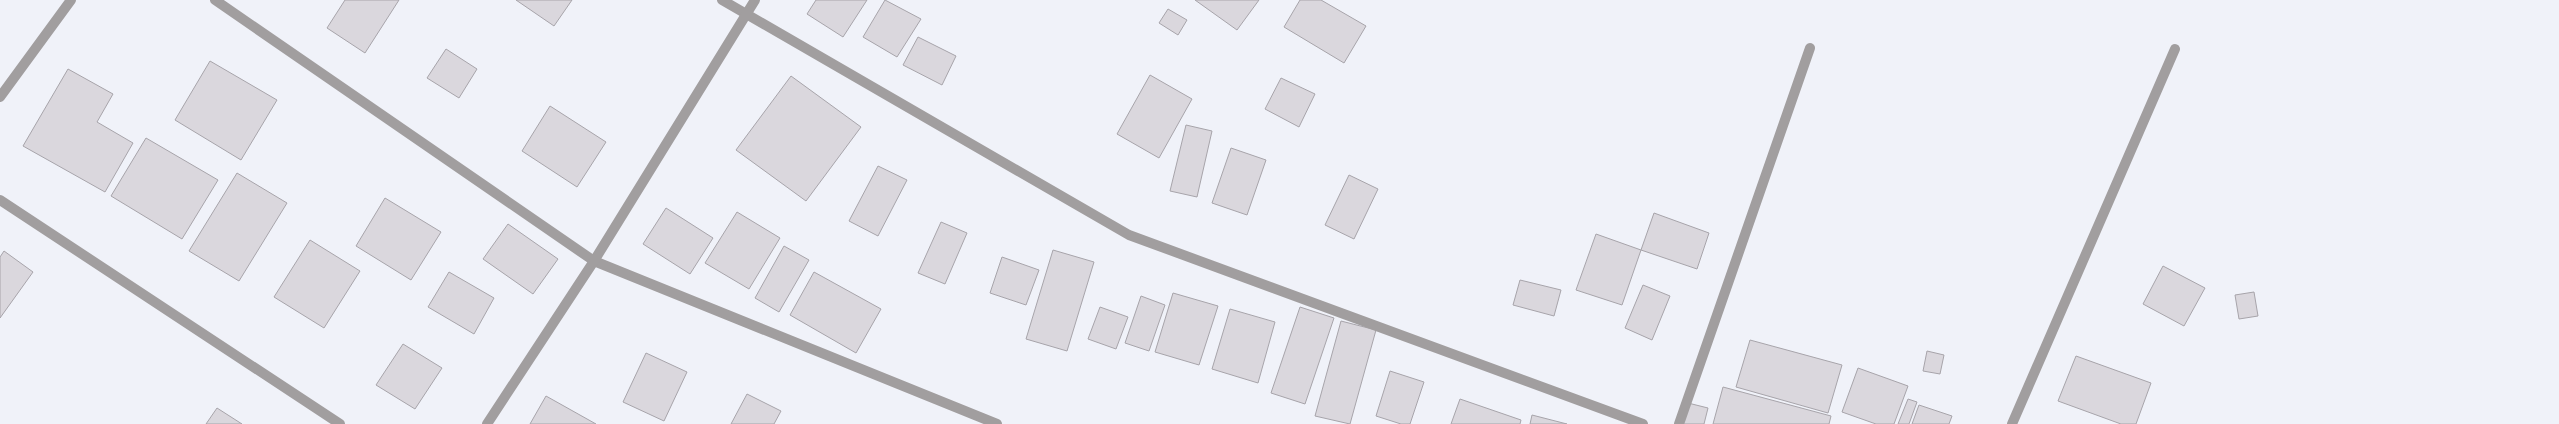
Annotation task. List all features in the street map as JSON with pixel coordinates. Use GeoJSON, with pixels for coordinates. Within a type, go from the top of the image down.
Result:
{"type":"FeatureCollection","features":[{"type":"Feature","properties":{"kind":"street"},"geometry":{"type":"LineString","coordinates":[[0,97],[71,0]]}},
{"type":"Feature","properties":{"kind":"street"},"geometry":{"type":"LineString","coordinates":[[215,0],[594,261],[997,424]]}},
{"type":"Feature","properties":{"kind":"street"},"geometry":{"type":"LineString","coordinates":[[722,0],[1129,235],[1643,424]]}},
{"type":"Feature","properties":{"kind":"street"},"geometry":{"type":"LineString","coordinates":[[487,424],[594,261],[754,0]]}},
{"type":"Feature","properties":{"kind":"street"},"geometry":{"type":"LineString","coordinates":[[1679,424],[1810,48]]}},
{"type":"Feature","properties":{"kind":"street"},"geometry":{"type":"LineString","coordinates":[[2012,424],[2175,49]]}},
{"type":"Feature","properties":{"kind":"street"},"geometry":{"type":"LineString","coordinates":[[0,200],[340,424]]}},
{"type":"Feature","properties":{"kind":"building"},"geometry":{"type":"Polygon","coordinates":[[[345,0],[399,0],[365,53],[327,28],[345,0]]]}},
{"type":"Feature","properties":{"kind":"building"},"geometry":{"type":"Polygon","coordinates":[[[516,0],[572,0],[554,26],[516,0]]]}},
{"type":"Feature","properties":{"kind":"building"},"geometry":{"type":"Polygon","coordinates":[[[816,0],[867,0],[843,37],[807,14],[816,0]]]}},
{"type":"Feature","properties":{"kind":"building"},"geometry":{"type":"Polygon","coordinates":[[[885,0],[921,19],[897,57],[863,37],[885,0]]]}},
{"type":"Feature","properties":{"kind":"building"},"geometry":{"type":"Polygon","coordinates":[[[1195,0],[1259,0],[1237,30],[1195,0]]]}},
{"type":"Feature","properties":{"kind":"building"},"geometry":{"type":"Polygon","coordinates":[[[1300,0],[1321,0],[1366,26],[1344,63],[1284,27],[1300,0]]]}},
{"type":"Feature","properties":{"kind":"building"},"geometry":{"type":"Polygon","coordinates":[[[1168,9],[1187,20],[1178,35],[1159,23],[1168,9]]]}},
{"type":"Feature","properties":{"kind":"building"},"geometry":{"type":"Polygon","coordinates":[[[918,37],[956,56],[942,85],[903,65],[918,37]]]}},
{"type":"Feature","properties":{"kind":"building"},"geometry":{"type":"Polygon","coordinates":[[[446,49],[477,69],[459,98],[427,78],[446,49]]]}},
{"type":"Feature","properties":{"kind":"building"},"geometry":{"type":"Polygon","coordinates":[[[210,61],[277,100],[241,160],[175,120],[210,61]]]}},
{"type":"Feature","properties":{"kind":"building"},"geometry":{"type":"Polygon","coordinates":[[[68,69],[113,94],[97,122],[133,143],[105,192],[23,146],[68,69]]]}},
{"type":"Feature","properties":{"kind":"building"},"geometry":{"type":"Polygon","coordinates":[[[1150,75],[1192,99],[1159,158],[1117,134],[1150,75]]]}},
{"type":"Feature","properties":{"kind":"building"},"geometry":{"type":"Polygon","coordinates":[[[791,76],[861,127],[806,201],[736,150],[791,76]]]}},
{"type":"Feature","properties":{"kind":"building"},"geometry":{"type":"Polygon","coordinates":[[[1281,78],[1315,94],[1299,127],[1265,109],[1281,78]]]}},
{"type":"Feature","properties":{"kind":"building"},"geometry":{"type":"Polygon","coordinates":[[[550,106],[606,142],[577,187],[522,151],[550,106]]]}},
{"type":"Feature","properties":{"kind":"building"},"geometry":{"type":"Polygon","coordinates":[[[1186,125],[1212,131],[1197,197],[1170,191],[1186,125]]]}},
{"type":"Feature","properties":{"kind":"building"},"geometry":{"type":"Polygon","coordinates":[[[146,138],[218,180],[182,239],[111,196],[146,138]]]}},
{"type":"Feature","properties":{"kind":"building"},"geometry":{"type":"Polygon","coordinates":[[[1231,148],[1266,160],[1247,215],[1212,203],[1231,148]]]}},
{"type":"Feature","properties":{"kind":"building"},"geometry":{"type":"Polygon","coordinates":[[[878,166],[907,180],[878,236],[849,221],[878,166]]]}},
{"type":"Feature","properties":{"kind":"building"},"geometry":{"type":"Polygon","coordinates":[[[237,173],[287,203],[239,281],[189,251],[237,173]]]}},
{"type":"Feature","properties":{"kind":"building"},"geometry":{"type":"Polygon","coordinates":[[[1349,175],[1378,189],[1354,239],[1325,225],[1349,175]]]}},
{"type":"Feature","properties":{"kind":"building"},"geometry":{"type":"Polygon","coordinates":[[[385,198],[441,232],[411,280],[356,246],[385,198]]]}},
{"type":"Feature","properties":{"kind":"building"},"geometry":{"type":"Polygon","coordinates":[[[666,208],[713,238],[690,274],[643,244],[666,208]]]}},
{"type":"Feature","properties":{"kind":"building"},"geometry":{"type":"Polygon","coordinates":[[[737,212],[780,238],[749,289],[705,263],[737,212]]]}},
{"type":"Feature","properties":{"kind":"building"},"geometry":{"type":"Polygon","coordinates":[[[1654,213],[1709,233],[1697,269],[1641,250],[1654,213]]]}},
{"type":"Feature","properties":{"kind":"building"},"geometry":{"type":"Polygon","coordinates":[[[941,222],[967,233],[945,284],[918,273],[941,222]]]}},
{"type":"Feature","properties":{"kind":"building"},"geometry":{"type":"Polygon","coordinates":[[[508,224],[558,259],[533,294],[483,259],[508,224]]]}},
{"type":"Feature","properties":{"kind":"building"},"geometry":{"type":"Polygon","coordinates":[[[1596,234],[1641,250],[1622,305],[1576,290],[1596,234]]]}},
{"type":"Feature","properties":{"kind":"building"},"geometry":{"type":"Polygon","coordinates":[[[310,240],[360,271],[324,328],[274,297],[310,240]]]}},
{"type":"Feature","properties":{"kind":"building"},"geometry":{"type":"Polygon","coordinates":[[[784,246],[809,260],[779,312],[755,298],[784,246]]]}},
{"type":"Feature","properties":{"kind":"building"},"geometry":{"type":"Polygon","coordinates":[[[1053,250],[1094,262],[1067,351],[1026,339],[1053,250]]]}},
{"type":"Feature","properties":{"kind":"building"},"geometry":{"type":"Polygon","coordinates":[[[4,251],[33,272],[0,318],[0,257],[4,251]]]}},
{"type":"Feature","properties":{"kind":"building"},"geometry":{"type":"Polygon","coordinates":[[[1002,257],[1039,270],[1026,305],[990,293],[1002,257]]]}},
{"type":"Feature","properties":{"kind":"building"},"geometry":{"type":"Polygon","coordinates":[[[2163,266],[2205,288],[2184,326],[2143,304],[2163,266]]]}},
{"type":"Feature","properties":{"kind":"building"},"geometry":{"type":"Polygon","coordinates":[[[449,272],[494,298],[474,334],[428,307],[449,272]]]}},
{"type":"Feature","properties":{"kind":"building"},"geometry":{"type":"Polygon","coordinates":[[[814,272],[881,309],[856,353],[790,315],[814,272]]]}},
{"type":"Feature","properties":{"kind":"building"},"geometry":{"type":"Polygon","coordinates":[[[1520,280],[1561,290],[1554,316],[1513,305],[1520,280]]]}},
{"type":"Feature","properties":{"kind":"building"},"geometry":{"type":"Polygon","coordinates":[[[1643,285],[1670,296],[1652,340],[1625,328],[1643,285]]]}},
{"type":"Feature","properties":{"kind":"building"},"geometry":{"type":"Polygon","coordinates":[[[2254,292],[2258,316],[2239,319],[2235,295],[2254,292]]]}},
{"type":"Feature","properties":{"kind":"building"},"geometry":{"type":"Polygon","coordinates":[[[1173,293],[1218,306],[1199,365],[1155,352],[1173,293]]]}},
{"type":"Feature","properties":{"kind":"building"},"geometry":{"type":"Polygon","coordinates":[[[1141,296],[1165,305],[1149,351],[1125,343],[1141,296]]]}},
{"type":"Feature","properties":{"kind":"building"},"geometry":{"type":"Polygon","coordinates":[[[1100,307],[1128,317],[1116,349],[1088,339],[1100,307]]]}},
{"type":"Feature","properties":{"kind":"building"},"geometry":{"type":"Polygon","coordinates":[[[1300,307],[1334,318],[1305,404],[1271,393],[1300,307]]]}},
{"type":"Feature","properties":{"kind":"building"},"geometry":{"type":"Polygon","coordinates":[[[1230,309],[1275,322],[1258,383],[1212,369],[1230,309]]]}},
{"type":"Feature","properties":{"kind":"building"},"geometry":{"type":"Polygon","coordinates":[[[1341,321],[1376,330],[1350,424],[1315,416],[1341,321]]]}},
{"type":"Feature","properties":{"kind":"building"},"geometry":{"type":"Polygon","coordinates":[[[1750,340],[1842,365],[1828,413],[1736,387],[1750,340]]]}},
{"type":"Feature","properties":{"kind":"building"},"geometry":{"type":"Polygon","coordinates":[[[403,344],[442,368],[415,409],[376,385],[403,344]]]}},
{"type":"Feature","properties":{"kind":"building"},"geometry":{"type":"Polygon","coordinates":[[[1927,351],[1944,355],[1940,374],[1923,371],[1927,351]]]}},
{"type":"Feature","properties":{"kind":"building"},"geometry":{"type":"Polygon","coordinates":[[[646,353],[687,372],[664,421],[623,402],[646,353]]]}},
{"type":"Feature","properties":{"kind":"building"},"geometry":{"type":"Polygon","coordinates":[[[2076,356],[2151,383],[2136,424],[2121,424],[2058,401],[2076,356]]]}},
{"type":"Feature","properties":{"kind":"building"},"geometry":{"type":"Polygon","coordinates":[[[1858,368],[1908,386],[1894,424],[1876,424],[1842,412],[1858,368]]]}},
{"type":"Feature","properties":{"kind":"building"},"geometry":{"type":"Polygon","coordinates":[[[1390,371],[1424,382],[1410,424],[1401,424],[1376,416],[1390,371]]]}},
{"type":"Feature","properties":{"kind":"building"},"geometry":{"type":"Polygon","coordinates":[[[1723,387],[1831,416],[1829,424],[1713,424],[1723,387]]]}},
{"type":"Feature","properties":{"kind":"building"},"geometry":{"type":"Polygon","coordinates":[[[747,394],[781,411],[774,424],[731,424],[747,394]]]}},
{"type":"Feature","properties":{"kind":"building"},"geometry":{"type":"Polygon","coordinates":[[[546,396],[596,424],[530,424],[546,396]]]}},
{"type":"Feature","properties":{"kind":"building"},"geometry":{"type":"Polygon","coordinates":[[[1460,399],[1521,420],[1520,424],[1451,424],[1460,399]]]}},
{"type":"Feature","properties":{"kind":"building"},"geometry":{"type":"Polygon","coordinates":[[[1908,399],[1917,402],[1909,424],[1898,424],[1908,399]]]}},
{"type":"Feature","properties":{"kind":"building"},"geometry":{"type":"Polygon","coordinates":[[[1688,403],[1708,408],[1704,424],[1683,424],[1688,403]]]}},
{"type":"Feature","properties":{"kind":"building"},"geometry":{"type":"Polygon","coordinates":[[[1919,405],[1952,416],[1949,424],[1912,424],[1919,405]]]}},
{"type":"Feature","properties":{"kind":"building"},"geometry":{"type":"Polygon","coordinates":[[[217,408],[242,424],[206,424],[217,408]]]}},
{"type":"Feature","properties":{"kind":"building"},"geometry":{"type":"Polygon","coordinates":[[[1532,415],[1567,424],[1530,424],[1532,415]]]}}]}
